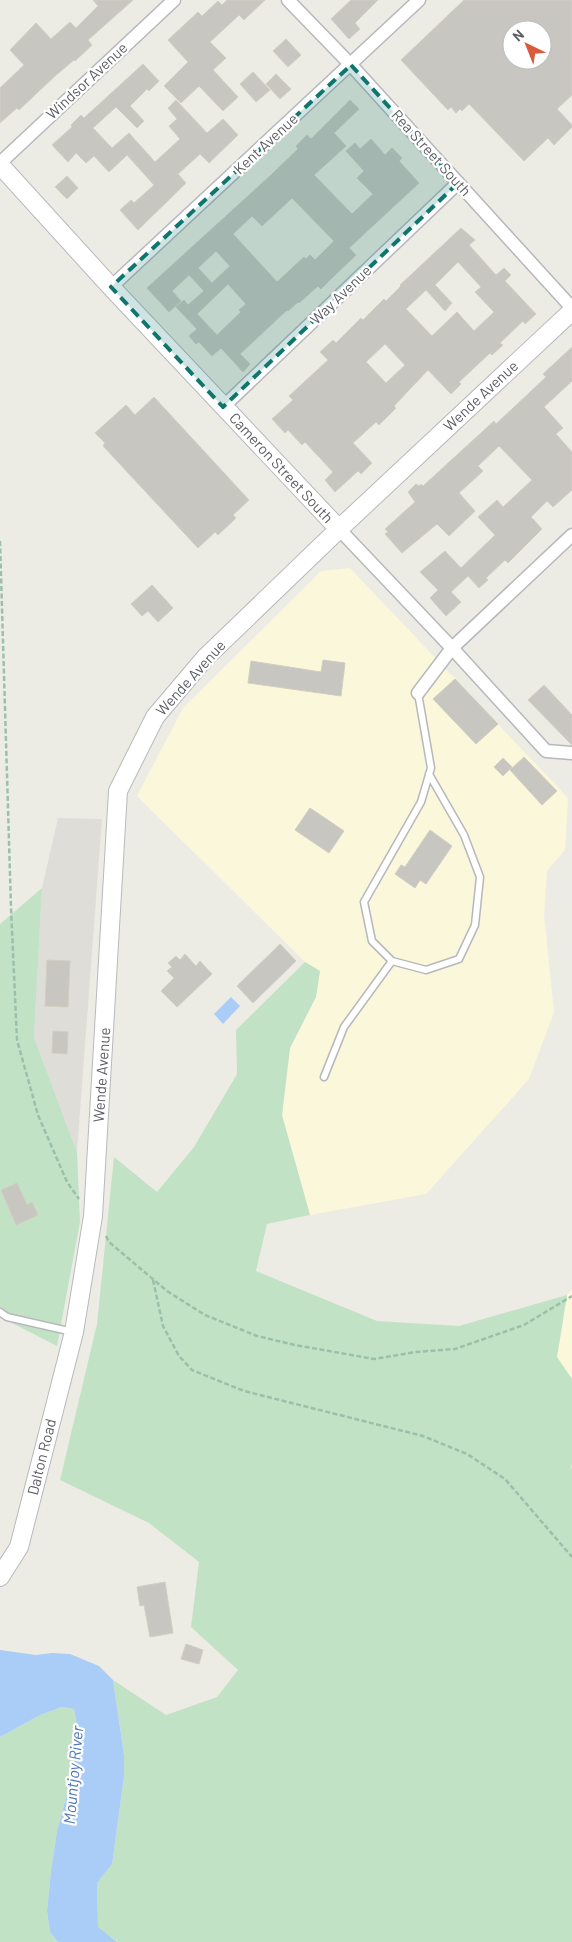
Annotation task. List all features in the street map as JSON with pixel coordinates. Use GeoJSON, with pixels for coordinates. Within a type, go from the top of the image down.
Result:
{"type":"FeatureCollection","features":[{"type":"Feature","properties":{"kind":"street","name":"Windsor Avenue"},"geometry":{"type":"LineString","coordinates":[[0,164],[174,0]]}},
{"type":"Feature","properties":{"kind":"street","name":"Rea Street South"},"geometry":{"type":"LineString","coordinates":[[288,0],[350,65],[572,309]]}},
{"type":"Feature","properties":{"kind":"street","name":"Kent Avenue"},"geometry":{"type":"LineString","coordinates":[[111,287],[419,0]]}},
{"type":"Feature","properties":{"kind":"street","name":"Cameron Street South"},"geometry":{"type":"LineString","coordinates":[[0,164],[111,287],[452,648],[546,751],[572,753]]}},
{"type":"Feature","properties":{"kind":"street","name":"Way Avenue"},"geometry":{"type":"LineString","coordinates":[[223,407],[458,183]]}},
{"type":"Feature","properties":{"kind":"street","name":"Wende Avenue"},"geometry":{"type":"LineString","coordinates":[[74,1332],[93,1216],[118,791],[155,717],[205,658],[572,309]]}},
{"type":"Feature","properties":{"kind":"street"},"geometry":{"type":"LineString","coordinates":[[418,693],[452,648],[572,535]]}},
{"type":"Feature","properties":{"kind":"street","name":"Dalton Road"},"geometry":{"type":"LineString","coordinates":[[0,1577],[19,1547],[74,1332]]}},
{"type":"Feature","properties":{"kind":"lane"},"geometry":{"type":"LineString","coordinates":[[418,693],[431,768],[429,774],[421,802],[364,902],[372,941],[392,960],[426,970],[459,959],[475,925],[480,877],[464,835],[429,774]]}},
{"type":"Feature","properties":{"kind":"lane"},"geometry":{"type":"LineString","coordinates":[[324,1077],[344,1027],[392,960]]}},
{"type":"Feature","properties":{"kind":"lane"},"geometry":{"type":"LineString","coordinates":[[0,1312],[7,1317],[74,1332]]}},
{"type":"Feature","properties":{"kind":"path"},"geometry":{"type":"LineString","coordinates":[[0,541],[16,1040],[38,1115],[67,1182],[110,1242],[166,1291],[205,1315],[257,1336],[295,1346],[374,1360],[416,1352],[455,1349],[524,1325],[572,1296]]}},
{"type":"Feature","properties":{"kind":"path"},"geometry":{"type":"LineString","coordinates":[[152,1279],[163,1326],[179,1356],[192,1370],[244,1391],[424,1436],[467,1454],[505,1479],[572,1556]]}},
{"type":"Feature","properties":{"kind":"highlighted area"},"geometry":{"type":"Polygon","coordinates":[[[351,65],[458,183],[223,407],[111,287],[351,65]]]}},
{"type":"Feature","properties":{"kind":"shaded area"},"geometry":{"type":"Polygon","coordinates":[[[350,568],[568,798],[565,850],[547,871],[544,915],[554,1012],[529,1079],[426,1194],[310,1215],[282,1115],[290,1048],[316,997],[320,971],[305,962],[137,796],[183,708],[321,571],[350,568]]]}},
{"type":"Feature","properties":{"kind":"shaded area"},"geometry":{"type":"Polygon","coordinates":[[[58,818],[102,819],[77,1152],[34,1037],[42,888],[58,818]]]}},
{"type":"Feature","properties":{"kind":"shaded area"},"geometry":{"type":"Polygon","coordinates":[[[572,1290],[572,1379],[557,1358],[567,1295],[572,1290]]]}},
{"type":"Feature","properties":{"kind":"green space"},"geometry":{"type":"Polygon","coordinates":[[[42,888],[34,1037],[77,1152],[80,1222],[57,1346],[12,1323],[0,1313],[0,924],[42,888]]]}},
{"type":"Feature","properties":{"kind":"green space"},"geometry":{"type":"Polygon","coordinates":[[[305,962],[320,971],[316,997],[290,1048],[282,1115],[310,1215],[267,1224],[256,1271],[377,1321],[459,1326],[567,1295],[557,1357],[572,1379],[572,1464],[570,1470],[572,1467],[572,1942],[118,1942],[98,1928],[97,1883],[112,1864],[124,1777],[124,1755],[113,1680],[166,1715],[217,1697],[238,1670],[191,1627],[199,1562],[149,1523],[60,1480],[97,1324],[114,1157],[157,1192],[194,1147],[237,1074],[236,1030],[305,962]]]}},
{"type":"Feature","properties":{"kind":"green space"},"geometry":{"type":"Polygon","coordinates":[[[62,1707],[74,1709],[78,1730],[73,1772],[57,1831],[47,1911],[50,1932],[58,1942],[0,1942],[0,1737],[40,1715],[62,1707]]]}},
{"type":"Feature","properties":{"kind":"water"},"geometry":{"type":"Polygon","coordinates":[[[231,997],[240,1006],[223,1024],[214,1014],[231,997]]]}},
{"type":"Feature","properties":{"kind":"water","name":"Mountjoy River"},"geometry":{"type":"Polygon","coordinates":[[[0,1650],[36,1655],[52,1653],[70,1654],[99,1666],[113,1680],[124,1755],[124,1777],[112,1864],[97,1883],[98,1927],[117,1942],[58,1942],[50,1932],[47,1911],[51,1871],[57,1831],[73,1772],[78,1730],[74,1709],[62,1707],[40,1715],[0,1737],[0,1650]]]}},
{"type":"Feature","properties":{"kind":"building"},"geometry":{"type":"Polygon","coordinates":[[[93,0],[133,0],[88,40],[92,45],[75,61],[55,76],[19,110],[17,108],[0,123],[0,88],[24,65],[10,50],[36,23],[51,39],[70,22],[76,28],[98,6],[93,0]]]}},
{"type":"Feature","properties":{"kind":"building"},"geometry":{"type":"Polygon","coordinates":[[[227,0],[265,0],[244,20],[239,15],[210,42],[226,58],[213,70],[238,97],[223,111],[199,86],[181,103],[164,86],[188,62],[168,40],[198,12],[202,16],[218,1],[222,5],[227,0]]]}},
{"type":"Feature","properties":{"kind":"building"},"geometry":{"type":"Polygon","coordinates":[[[351,0],[378,0],[355,23],[360,29],[349,39],[331,19],[351,0]]]}},
{"type":"Feature","properties":{"kind":"building"},"geometry":{"type":"Polygon","coordinates":[[[464,0],[572,0],[572,95],[557,109],[572,127],[554,145],[548,138],[524,161],[469,104],[462,111],[460,109],[456,113],[451,107],[448,110],[401,60],[464,0]]]}},
{"type":"Feature","properties":{"kind":"building"},"geometry":{"type":"Polygon","coordinates":[[[286,39],[301,55],[288,67],[273,51],[286,39]]]}},
{"type":"Feature","properties":{"kind":"building"},"geometry":{"type":"Polygon","coordinates":[[[143,64],[159,81],[149,91],[147,89],[130,106],[144,121],[137,128],[116,107],[93,128],[112,148],[129,133],[155,162],[180,139],[169,126],[177,119],[168,108],[176,100],[207,133],[223,119],[238,135],[209,163],[200,154],[178,174],[186,183],[138,230],[120,210],[131,200],[134,203],[154,185],[127,155],[109,172],[94,156],[86,163],[76,153],[68,162],[52,145],[72,127],[71,125],[81,115],[84,118],[143,64]]]}},
{"type":"Feature","properties":{"kind":"building"},"geometry":{"type":"Polygon","coordinates":[[[253,72],[270,90],[256,102],[240,84],[253,72]]]}},
{"type":"Feature","properties":{"kind":"building"},"geometry":{"type":"Polygon","coordinates":[[[276,74],[291,89],[280,99],[266,84],[276,74]]]}},
{"type":"Feature","properties":{"kind":"building"},"geometry":{"type":"Polygon","coordinates":[[[350,100],[359,109],[334,133],[346,146],[314,175],[352,214],[373,194],[357,178],[364,171],[346,151],[355,143],[360,149],[371,139],[385,155],[392,148],[402,158],[399,161],[419,183],[349,248],[356,255],[321,289],[318,286],[299,303],[287,310],[240,354],[250,364],[243,372],[221,348],[212,356],[199,342],[196,344],[189,336],[197,329],[176,307],[184,300],[188,305],[204,291],[189,275],[172,291],[181,301],[169,312],[147,288],[271,175],[298,149],[296,146],[307,135],[311,139],[350,100]],[[292,198],[262,226],[252,216],[233,234],[277,282],[304,257],[306,259],[310,255],[315,260],[334,241],[292,198]],[[216,251],[198,268],[212,283],[230,266],[216,251]],[[228,284],[197,314],[217,335],[241,312],[239,310],[246,304],[228,284]]]}},
{"type":"Feature","properties":{"kind":"building"},"geometry":{"type":"Polygon","coordinates":[[[67,176],[78,188],[67,199],[55,187],[67,176]]]}},
{"type":"Feature","properties":{"kind":"building"},"geometry":{"type":"Polygon","coordinates":[[[461,228],[475,240],[469,245],[496,275],[504,268],[511,275],[505,281],[536,314],[525,324],[523,321],[500,343],[503,345],[492,355],[490,353],[459,382],[461,384],[451,394],[428,370],[379,425],[376,422],[353,443],[372,463],[361,474],[358,471],[335,492],[325,480],[333,472],[305,442],[302,445],[288,430],[285,433],[272,419],[293,400],[289,396],[328,360],[320,352],[333,340],[336,343],[361,318],[363,320],[384,299],[386,301],[400,285],[461,228]],[[458,262],[435,285],[452,303],[445,311],[426,290],[406,309],[432,336],[457,312],[474,331],[494,312],[475,292],[481,287],[458,262]],[[385,344],[366,362],[386,383],[405,365],[385,344]]]}},
{"type":"Feature","properties":{"kind":"building"},"geometry":{"type":"Polygon","coordinates":[[[572,347],[572,381],[544,407],[563,428],[556,434],[572,452],[572,490],[553,507],[547,501],[531,517],[542,529],[508,563],[505,560],[486,578],[488,580],[479,588],[468,576],[451,592],[461,602],[446,616],[430,598],[438,590],[420,572],[445,551],[461,568],[495,535],[478,517],[497,500],[503,507],[532,480],[499,446],[478,466],[483,471],[459,493],[475,511],[449,536],[437,524],[402,553],[385,534],[388,532],[385,529],[415,502],[408,492],[416,484],[423,486],[494,421],[496,424],[546,377],[543,374],[572,347]]]}},
{"type":"Feature","properties":{"kind":"building"},"geometry":{"type":"Polygon","coordinates":[[[154,397],[249,500],[233,515],[236,518],[218,535],[215,532],[198,548],[103,446],[105,443],[95,433],[126,405],[135,415],[154,397]]]}},
{"type":"Feature","properties":{"kind":"building"},"geometry":{"type":"Polygon","coordinates":[[[152,585],[173,608],[158,622],[148,611],[142,616],[131,604],[152,585]]]}},
{"type":"Feature","properties":{"kind":"building"},"geometry":{"type":"Polygon","coordinates":[[[323,660],[345,663],[341,696],[248,683],[251,661],[321,672],[323,660]]]}},
{"type":"Feature","properties":{"kind":"building"},"geometry":{"type":"Polygon","coordinates":[[[455,679],[498,724],[476,744],[433,699],[455,679]]]}},
{"type":"Feature","properties":{"kind":"building"},"geometry":{"type":"Polygon","coordinates":[[[544,685],[572,715],[572,745],[528,700],[544,685]]]}},
{"type":"Feature","properties":{"kind":"building"},"geometry":{"type":"Polygon","coordinates":[[[524,757],[557,791],[542,805],[510,770],[524,757]]]}},
{"type":"Feature","properties":{"kind":"building"},"geometry":{"type":"Polygon","coordinates":[[[503,758],[512,767],[503,776],[494,767],[503,758]]]}},
{"type":"Feature","properties":{"kind":"building"},"geometry":{"type":"Polygon","coordinates":[[[310,808],[344,831],[329,853],[295,830],[310,808]]]}},
{"type":"Feature","properties":{"kind":"building"},"geometry":{"type":"Polygon","coordinates":[[[430,830],[452,846],[426,884],[420,880],[415,888],[395,874],[401,865],[405,867],[430,830]]]}},
{"type":"Feature","properties":{"kind":"building"},"geometry":{"type":"Polygon","coordinates":[[[280,944],[296,961],[253,1003],[237,986],[280,944]]]}},
{"type":"Feature","properties":{"kind":"building"},"geometry":{"type":"Polygon","coordinates":[[[185,954],[196,966],[200,961],[212,974],[177,1007],[161,991],[174,978],[167,971],[172,967],[168,963],[176,956],[180,960],[185,954]]]}},
{"type":"Feature","properties":{"kind":"building"},"geometry":{"type":"Polygon","coordinates":[[[47,960],[70,961],[68,1007],[45,1006],[47,960]]]}},
{"type":"Feature","properties":{"kind":"building"},"geometry":{"type":"Polygon","coordinates":[[[53,1031],[68,1032],[67,1054],[52,1053],[53,1031]]]}},
{"type":"Feature","properties":{"kind":"building"},"geometry":{"type":"Polygon","coordinates":[[[17,1183],[27,1205],[32,1202],[38,1215],[16,1225],[1,1190],[17,1183]]]}},
{"type":"Feature","properties":{"kind":"building"},"geometry":{"type":"Polygon","coordinates":[[[165,1582],[173,1633],[150,1637],[144,1605],[140,1606],[137,1587],[165,1582]]]}},
{"type":"Feature","properties":{"kind":"building"},"geometry":{"type":"Polygon","coordinates":[[[186,1644],[203,1650],[199,1664],[181,1659],[186,1644]]]}}]}
